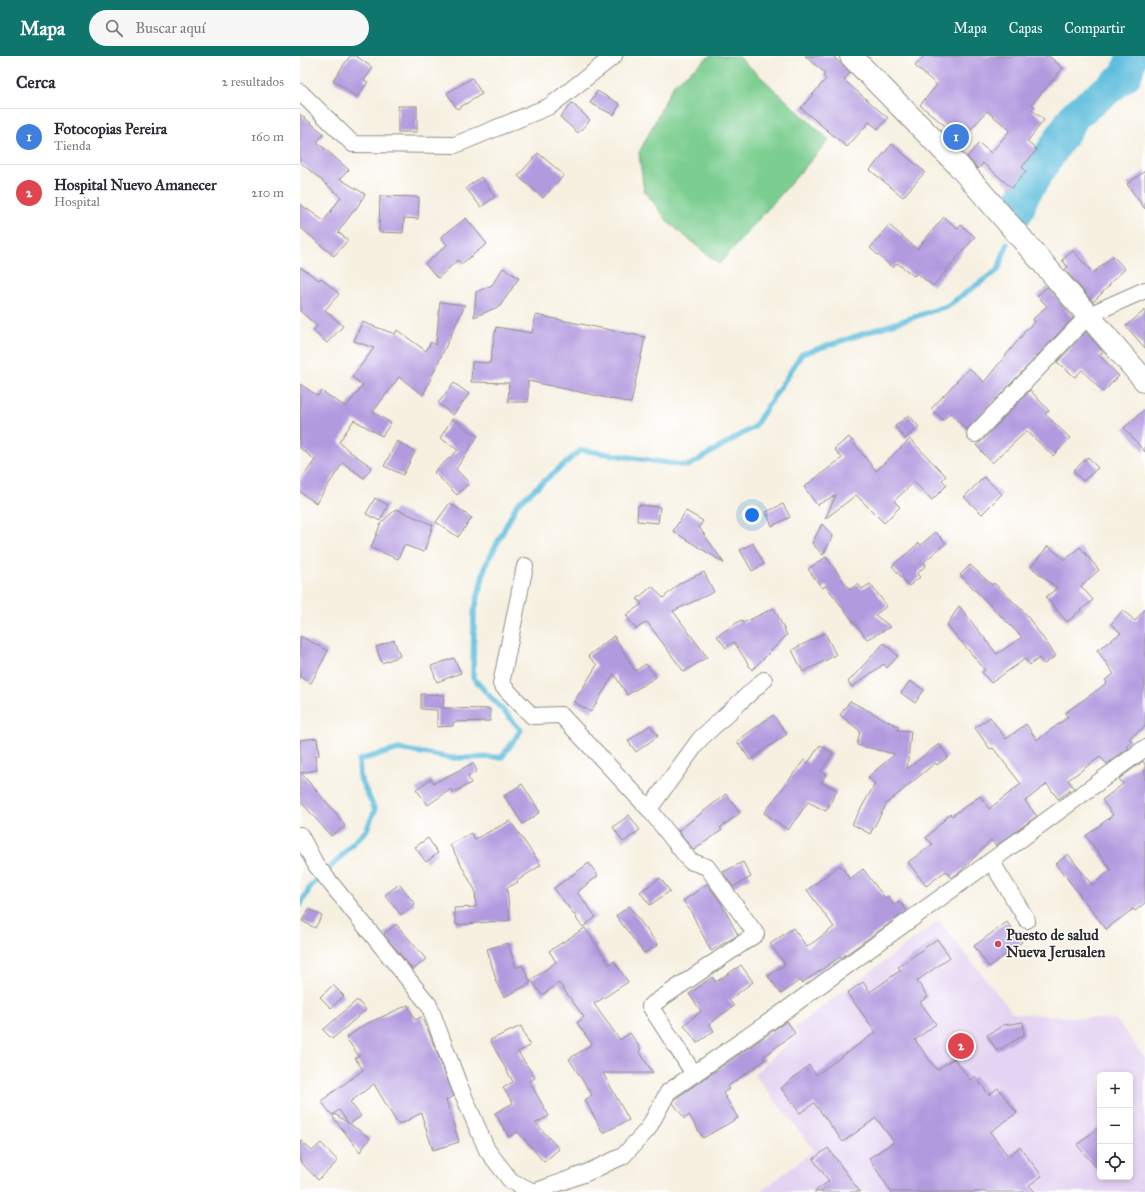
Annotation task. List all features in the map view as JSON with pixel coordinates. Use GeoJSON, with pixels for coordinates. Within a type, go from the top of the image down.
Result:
{"type":"FeatureCollection","features":[{"type":"Feature","properties":{"kind":"main road"},"geometry":{"type":"LineString","coordinates":[[850,56],[957,164],[1142,378]]}},
{"type":"Feature","properties":{"kind":"street"},"geometry":{"type":"LineString","coordinates":[[300,92],[353,144],[455,145],[550,106],[614,56]]}},
{"type":"Feature","properties":{"kind":"street"},"geometry":{"type":"LineString","coordinates":[[974,434],[1089,315],[1145,290]]}},
{"type":"Feature","properties":{"kind":"street"},"geometry":{"type":"LineString","coordinates":[[525,566],[501,684],[532,716],[561,715],[649,809],[690,861],[707,867],[756,934],[650,1006],[694,1074]]}},
{"type":"Feature","properties":{"kind":"street"},"geometry":{"type":"LineString","coordinates":[[649,809],[700,739],[764,680]]}},
{"type":"Feature","properties":{"kind":"street"},"geometry":{"type":"LineString","coordinates":[[300,835],[316,866],[334,886],[429,1005],[459,1085],[487,1150],[511,1181],[534,1192],[586,1173],[623,1156],[648,1129],[668,1092],[786,1010],[1145,748]]}},
{"type":"Feature","properties":{"kind":"street"},"geometry":{"type":"LineString","coordinates":[[991,861],[1027,920]]}},
{"type":"Feature","properties":{"kind":"shaded area"},"geometry":{"type":"Polygon","coordinates":[[[939,921],[1013,1013],[1116,1020],[1145,1058],[1145,1192],[760,1192],[814,1150],[754,1074],[799,1034],[794,1028],[939,921]]]}},
{"type":"Feature","properties":{"kind":"green space"},"geometry":{"type":"Polygon","coordinates":[[[710,56],[738,56],[829,140],[719,264],[669,223],[644,190],[639,153],[674,84],[710,56]]]}},
{"type":"Feature","properties":{"kind":"building"},"geometry":{"type":"Polygon","coordinates":[[[350,56],[356,56],[373,68],[364,80],[368,82],[357,97],[333,80],[350,56]]]}},
{"type":"Feature","properties":{"kind":"building"},"geometry":{"type":"Polygon","coordinates":[[[805,56],[833,56],[850,73],[844,80],[888,118],[878,129],[869,122],[847,147],[801,108],[826,79],[823,76],[825,73],[805,56]]]}},
{"type":"Feature","properties":{"kind":"building"},"geometry":{"type":"Polygon","coordinates":[[[924,56],[1049,56],[1063,68],[1032,104],[1035,106],[1032,110],[1044,120],[1027,142],[1037,150],[1022,167],[1026,171],[1012,188],[983,163],[978,169],[967,157],[979,143],[991,153],[1010,130],[987,111],[961,141],[920,105],[937,85],[915,66],[924,56]]]}},
{"type":"Feature","properties":{"kind":"building"},"geometry":{"type":"Polygon","coordinates":[[[472,78],[482,94],[457,109],[447,93],[472,78]]]}},
{"type":"Feature","properties":{"kind":"building"},"geometry":{"type":"Polygon","coordinates":[[[597,91],[620,104],[614,115],[590,103],[597,91]]]}},
{"type":"Feature","properties":{"kind":"building"},"geometry":{"type":"Polygon","coordinates":[[[572,103],[590,120],[578,133],[560,117],[572,103]]]}},
{"type":"Feature","properties":{"kind":"building"},"geometry":{"type":"Polygon","coordinates":[[[398,106],[417,106],[417,132],[398,132],[398,106]]]}},
{"type":"Feature","properties":{"kind":"building"},"geometry":{"type":"Polygon","coordinates":[[[300,114],[324,134],[317,142],[349,170],[340,179],[365,194],[356,209],[338,232],[348,240],[334,256],[300,227],[300,204],[324,221],[341,197],[300,162],[300,114]]]}},
{"type":"Feature","properties":{"kind":"building"},"geometry":{"type":"Polygon","coordinates":[[[892,144],[925,172],[903,197],[870,170],[892,144]]]}},
{"type":"Feature","properties":{"kind":"building"},"geometry":{"type":"Polygon","coordinates":[[[538,153],[564,175],[543,198],[518,176],[538,153]]]}},
{"type":"Feature","properties":{"kind":"building"},"geometry":{"type":"Polygon","coordinates":[[[1145,171],[1145,209],[1127,184],[1145,171]]]}},
{"type":"Feature","properties":{"kind":"building"},"geometry":{"type":"Polygon","coordinates":[[[481,177],[495,197],[481,207],[466,188],[481,177]]]}},
{"type":"Feature","properties":{"kind":"building"},"geometry":{"type":"Polygon","coordinates":[[[380,196],[419,197],[418,219],[404,218],[403,233],[379,232],[380,196]]]}},
{"type":"Feature","properties":{"kind":"building"},"geometry":{"type":"Polygon","coordinates":[[[944,217],[958,229],[961,225],[975,237],[933,286],[917,273],[914,276],[897,263],[893,268],[870,248],[889,225],[917,249],[944,217]]]}},
{"type":"Feature","properties":{"kind":"building"},"geometry":{"type":"Polygon","coordinates":[[[466,218],[487,244],[461,264],[458,260],[438,278],[425,264],[447,245],[441,237],[466,218]]]}},
{"type":"Feature","properties":{"kind":"building"},"geometry":{"type":"Polygon","coordinates":[[[1073,251],[1093,273],[1113,256],[1125,269],[1093,302],[1065,270],[1068,267],[1062,260],[1073,251]]]}},
{"type":"Feature","properties":{"kind":"building"},"geometry":{"type":"Polygon","coordinates":[[[300,267],[319,280],[321,278],[339,294],[325,310],[343,326],[327,343],[313,331],[317,326],[300,311],[300,267]]]}},
{"type":"Feature","properties":{"kind":"building"},"geometry":{"type":"Polygon","coordinates":[[[503,268],[519,278],[500,306],[474,317],[476,292],[492,285],[503,268]]]}},
{"type":"Feature","properties":{"kind":"building"},"geometry":{"type":"Polygon","coordinates":[[[1047,287],[1073,318],[967,430],[950,413],[943,420],[931,409],[969,368],[984,382],[1024,333],[1023,332],[1035,322],[1033,319],[1047,306],[1037,296],[1047,287]]]}},
{"type":"Feature","properties":{"kind":"building"},"geometry":{"type":"Polygon","coordinates":[[[440,302],[465,305],[423,395],[399,377],[373,412],[391,423],[382,436],[354,420],[339,442],[372,467],[364,478],[343,463],[316,503],[300,492],[300,481],[315,460],[300,448],[300,384],[318,396],[321,391],[346,407],[363,385],[352,377],[374,348],[354,341],[362,322],[395,334],[397,330],[426,351],[431,342],[436,345],[440,302]]]}},
{"type":"Feature","properties":{"kind":"building"},"geometry":{"type":"Polygon","coordinates":[[[1145,310],[1145,348],[1126,326],[1145,310]]]}},
{"type":"Feature","properties":{"kind":"building"},"geometry":{"type":"Polygon","coordinates":[[[536,315],[645,337],[631,403],[528,381],[528,402],[508,402],[509,383],[471,382],[472,362],[490,363],[496,327],[532,333],[536,315]]]}},
{"type":"Feature","properties":{"kind":"building"},"geometry":{"type":"Polygon","coordinates":[[[1086,332],[1103,352],[1099,355],[1119,376],[1103,392],[1082,370],[1075,377],[1057,362],[1086,332]]]}},
{"type":"Feature","properties":{"kind":"building"},"geometry":{"type":"Polygon","coordinates":[[[454,383],[469,394],[453,415],[438,403],[454,383]]]}},
{"type":"Feature","properties":{"kind":"building"},"geometry":{"type":"Polygon","coordinates":[[[1030,390],[1049,411],[1045,414],[1070,438],[1053,456],[1027,431],[992,463],[976,445],[982,441],[1030,390]]]}},
{"type":"Feature","properties":{"kind":"building"},"geometry":{"type":"Polygon","coordinates":[[[1145,409],[1145,452],[1124,428],[1145,409]]]}},
{"type":"Feature","properties":{"kind":"building"},"geometry":{"type":"Polygon","coordinates":[[[909,415],[919,427],[905,439],[895,426],[909,415]]]}},
{"type":"Feature","properties":{"kind":"building"},"geometry":{"type":"Polygon","coordinates":[[[452,419],[478,436],[456,469],[469,483],[457,495],[434,472],[458,450],[440,438],[452,419]]]}},
{"type":"Feature","properties":{"kind":"building"},"geometry":{"type":"Polygon","coordinates":[[[849,437],[876,471],[910,439],[946,476],[942,480],[947,485],[932,500],[914,482],[894,501],[900,507],[884,523],[856,495],[825,519],[836,495],[817,505],[804,487],[842,458],[834,449],[849,437]]]}},
{"type":"Feature","properties":{"kind":"building"},"geometry":{"type":"Polygon","coordinates":[[[397,441],[415,452],[403,475],[384,466],[397,441]]]}},
{"type":"Feature","properties":{"kind":"building"},"geometry":{"type":"Polygon","coordinates":[[[1088,457],[1098,468],[1083,481],[1073,471],[1088,457]]]}},
{"type":"Feature","properties":{"kind":"building"},"geometry":{"type":"Polygon","coordinates":[[[984,477],[1002,494],[982,514],[964,497],[984,477]]]}},
{"type":"Feature","properties":{"kind":"building"},"geometry":{"type":"Polygon","coordinates":[[[375,498],[388,505],[380,521],[366,514],[375,498]]]}},
{"type":"Feature","properties":{"kind":"building"},"geometry":{"type":"Polygon","coordinates":[[[450,503],[472,518],[458,537],[436,522],[450,503]]]}},
{"type":"Feature","properties":{"kind":"building"},"geometry":{"type":"Polygon","coordinates":[[[783,504],[790,517],[772,526],[766,512],[783,504]]]}},
{"type":"Feature","properties":{"kind":"building"},"geometry":{"type":"Polygon","coordinates":[[[638,505],[660,507],[658,523],[637,521],[638,505]]]}},
{"type":"Feature","properties":{"kind":"building"},"geometry":{"type":"Polygon","coordinates":[[[396,509],[433,525],[424,552],[404,545],[398,559],[371,548],[381,523],[396,509]]]}},
{"type":"Feature","properties":{"kind":"building"},"geometry":{"type":"Polygon","coordinates":[[[686,511],[703,521],[699,527],[724,563],[673,531],[686,511]]]}},
{"type":"Feature","properties":{"kind":"building"},"geometry":{"type":"Polygon","coordinates":[[[822,524],[833,536],[823,555],[812,543],[822,524]]]}},
{"type":"Feature","properties":{"kind":"building"},"geometry":{"type":"Polygon","coordinates":[[[935,532],[946,543],[924,562],[926,565],[917,574],[920,577],[909,586],[892,566],[919,543],[921,545],[935,532]]]}},
{"type":"Feature","properties":{"kind":"building"},"geometry":{"type":"Polygon","coordinates":[[[753,543],[764,564],[752,571],[740,550],[753,543]]]}},
{"type":"Feature","properties":{"kind":"building"},"geometry":{"type":"Polygon","coordinates":[[[1048,546],[1065,560],[1080,547],[1099,570],[1081,586],[1093,600],[1067,622],[1046,597],[1057,588],[1031,567],[1048,546]]]}},
{"type":"Feature","properties":{"kind":"building"},"geometry":{"type":"Polygon","coordinates":[[[826,557],[850,590],[858,584],[862,589],[870,584],[887,606],[875,615],[891,627],[867,639],[826,586],[822,588],[808,569],[826,557]]]}},
{"type":"Feature","properties":{"kind":"building"},"geometry":{"type":"Polygon","coordinates":[[[970,565],[992,585],[994,583],[1025,613],[1056,656],[1044,664],[1039,658],[1030,665],[1025,659],[991,683],[982,672],[985,670],[947,625],[959,606],[997,654],[1022,637],[960,575],[970,565]]]}},
{"type":"Feature","properties":{"kind":"building"},"geometry":{"type":"Polygon","coordinates":[[[704,572],[714,592],[673,611],[707,657],[684,672],[647,622],[636,629],[626,615],[642,604],[637,599],[652,586],[663,598],[680,583],[704,572]]]}},
{"type":"Feature","properties":{"kind":"building"},"geometry":{"type":"Polygon","coordinates":[[[774,608],[787,635],[752,670],[734,642],[726,648],[717,636],[741,620],[743,623],[774,608]]]}},
{"type":"Feature","properties":{"kind":"building"},"geometry":{"type":"Polygon","coordinates":[[[1145,609],[1145,727],[1129,738],[1132,742],[1127,746],[1129,748],[1107,764],[1100,757],[1068,780],[1074,788],[1058,799],[1047,784],[1025,801],[1037,816],[996,846],[991,840],[961,871],[951,878],[946,871],[926,886],[908,862],[933,844],[926,838],[950,814],[952,816],[980,796],[989,809],[1021,784],[993,748],[990,749],[975,728],[990,717],[1006,739],[1026,724],[1037,740],[1068,717],[1065,713],[1107,683],[1105,680],[1114,674],[1097,650],[1121,633],[1111,624],[1123,610],[1135,621],[1145,609]]]}},
{"type":"Feature","properties":{"kind":"building"},"geometry":{"type":"Polygon","coordinates":[[[825,633],[836,655],[803,672],[792,650],[825,633]]]}},
{"type":"Feature","properties":{"kind":"building"},"geometry":{"type":"Polygon","coordinates":[[[300,636],[328,651],[311,683],[300,677],[300,636]]]}},
{"type":"Feature","properties":{"kind":"building"},"geometry":{"type":"Polygon","coordinates":[[[614,636],[635,671],[646,664],[656,677],[627,695],[614,674],[591,712],[574,702],[597,665],[588,656],[614,636]]]}},
{"type":"Feature","properties":{"kind":"building"},"geometry":{"type":"Polygon","coordinates":[[[394,640],[400,656],[382,663],[376,647],[394,640]]]}},
{"type":"Feature","properties":{"kind":"building"},"geometry":{"type":"Polygon","coordinates":[[[884,643],[898,656],[887,668],[884,664],[852,687],[848,682],[884,643]]]}},
{"type":"Feature","properties":{"kind":"building"},"geometry":{"type":"Polygon","coordinates":[[[454,658],[461,673],[437,682],[431,666],[454,658]]]}},
{"type":"Feature","properties":{"kind":"building"},"geometry":{"type":"Polygon","coordinates":[[[910,681],[924,690],[915,703],[901,693],[910,681]]]}},
{"type":"Feature","properties":{"kind":"building"},"geometry":{"type":"Polygon","coordinates":[[[421,694],[444,695],[443,708],[490,709],[490,721],[453,722],[453,726],[437,727],[437,710],[421,709],[421,694]]]}},
{"type":"Feature","properties":{"kind":"building"},"geometry":{"type":"Polygon","coordinates":[[[850,701],[899,727],[897,730],[911,731],[907,769],[939,744],[948,757],[937,765],[935,763],[887,803],[870,834],[852,824],[875,784],[868,777],[895,754],[857,745],[860,731],[840,715],[850,701]]]}},
{"type":"Feature","properties":{"kind":"building"},"geometry":{"type":"Polygon","coordinates":[[[773,715],[787,734],[750,760],[737,741],[773,715]]]}},
{"type":"Feature","properties":{"kind":"building"},"geometry":{"type":"Polygon","coordinates":[[[650,725],[658,736],[636,752],[628,741],[650,725]]]}},
{"type":"Feature","properties":{"kind":"building"},"geometry":{"type":"Polygon","coordinates":[[[317,738],[319,755],[315,756],[317,770],[301,773],[336,813],[345,826],[331,836],[300,801],[300,740],[317,738]]]}},
{"type":"Feature","properties":{"kind":"building"},"geometry":{"type":"Polygon","coordinates":[[[820,745],[833,753],[821,772],[826,775],[821,782],[837,790],[826,811],[808,802],[788,830],[764,813],[804,760],[808,763],[820,745]]]}},
{"type":"Feature","properties":{"kind":"building"},"geometry":{"type":"Polygon","coordinates":[[[1143,761],[1145,764],[1145,903],[1135,911],[1133,909],[1106,929],[1056,864],[1068,854],[1092,885],[1111,870],[1086,836],[1113,815],[1102,800],[1123,784],[1119,779],[1143,761]]]}},
{"type":"Feature","properties":{"kind":"building"},"geometry":{"type":"Polygon","coordinates":[[[473,763],[477,771],[468,777],[471,783],[453,793],[451,789],[428,805],[416,789],[431,779],[434,783],[473,763]]]}},
{"type":"Feature","properties":{"kind":"building"},"geometry":{"type":"Polygon","coordinates":[[[522,784],[540,812],[523,824],[504,796],[522,784]]]}},
{"type":"Feature","properties":{"kind":"building"},"geometry":{"type":"Polygon","coordinates":[[[726,794],[740,813],[720,828],[722,830],[694,850],[678,831],[726,794]]]}},
{"type":"Feature","properties":{"kind":"building"},"geometry":{"type":"Polygon","coordinates":[[[629,815],[640,830],[623,842],[613,827],[629,815]]]}},
{"type":"Feature","properties":{"kind":"building"},"geometry":{"type":"Polygon","coordinates":[[[510,821],[541,865],[507,888],[510,920],[456,925],[454,908],[476,907],[475,890],[450,845],[471,833],[475,839],[510,821]]]}},
{"type":"Feature","properties":{"kind":"building"},"geometry":{"type":"Polygon","coordinates":[[[428,838],[438,853],[426,862],[415,847],[428,838]]]}},
{"type":"Feature","properties":{"kind":"building"},"geometry":{"type":"Polygon","coordinates":[[[743,862],[751,877],[733,887],[723,872],[743,862]]]}},
{"type":"Feature","properties":{"kind":"building"},"geometry":{"type":"Polygon","coordinates":[[[589,863],[598,876],[577,892],[596,917],[583,927],[577,920],[576,915],[574,915],[554,888],[589,863]]]}},
{"type":"Feature","properties":{"kind":"building"},"geometry":{"type":"Polygon","coordinates":[[[840,865],[850,879],[863,869],[885,898],[888,896],[894,905],[899,901],[907,911],[841,958],[840,957],[802,983],[800,980],[781,994],[768,976],[785,964],[770,944],[793,928],[807,947],[834,927],[807,890],[840,865]]]}},
{"type":"Feature","properties":{"kind":"building"},"geometry":{"type":"Polygon","coordinates":[[[660,878],[670,891],[650,905],[640,892],[660,878]]]}},
{"type":"Feature","properties":{"kind":"building"},"geometry":{"type":"Polygon","coordinates":[[[399,884],[415,904],[401,915],[385,895],[399,884]]]}},
{"type":"Feature","properties":{"kind":"building"},"geometry":{"type":"Polygon","coordinates":[[[707,884],[720,901],[738,935],[711,951],[690,910],[683,901],[707,884]]]}},
{"type":"Feature","properties":{"kind":"building"},"geometry":{"type":"Polygon","coordinates":[[[629,906],[658,945],[644,953],[616,916],[629,906]]]}},
{"type":"Feature","properties":{"kind":"building"},"geometry":{"type":"Polygon","coordinates":[[[309,909],[322,916],[315,928],[302,921],[309,909]]]}},
{"type":"Feature","properties":{"kind":"building","name":"Puesto de salud Nueva Jerusalen"},"geometry":{"type":"Polygon","coordinates":[[[1007,922],[1022,942],[989,967],[974,946],[1007,922]]]}},
{"type":"Feature","properties":{"kind":"building"},"geometry":{"type":"Polygon","coordinates":[[[396,924],[426,959],[413,970],[384,934],[396,924]]]}},
{"type":"Feature","properties":{"kind":"building"},"geometry":{"type":"Polygon","coordinates":[[[585,928],[609,964],[614,961],[628,982],[594,1004],[620,1040],[630,1033],[641,1049],[639,1051],[653,1073],[603,1073],[629,1120],[603,1133],[585,1100],[592,1095],[569,1059],[592,1044],[577,1023],[584,1017],[559,983],[542,995],[531,980],[556,962],[549,951],[585,928]]]}},
{"type":"Feature","properties":{"kind":"building"},"geometry":{"type":"Polygon","coordinates":[[[937,939],[950,957],[917,981],[928,997],[920,1002],[936,1024],[915,1040],[937,1070],[954,1058],[970,1080],[975,1076],[989,1095],[998,1088],[1017,1113],[990,1132],[1008,1156],[1020,1147],[1042,1176],[1029,1185],[1035,1192],[891,1192],[869,1158],[894,1142],[876,1118],[843,1142],[814,1103],[800,1113],[781,1088],[809,1065],[816,1075],[876,1032],[847,993],[863,982],[870,992],[901,970],[898,967],[937,939]]]}},
{"type":"Feature","properties":{"kind":"building"},"geometry":{"type":"Polygon","coordinates":[[[508,943],[516,968],[522,965],[531,983],[504,997],[495,980],[496,979],[487,949],[508,943]]]}},
{"type":"Feature","properties":{"kind":"building"},"geometry":{"type":"Polygon","coordinates":[[[741,965],[753,982],[729,1000],[734,1006],[709,1024],[714,1031],[697,1043],[684,1025],[701,1011],[689,994],[712,977],[716,982],[741,965]]]}},
{"type":"Feature","properties":{"kind":"building"},"geometry":{"type":"Polygon","coordinates":[[[333,985],[344,996],[331,1008],[320,997],[333,985]]]}},
{"type":"Feature","properties":{"kind":"building"},"geometry":{"type":"Polygon","coordinates":[[[357,1000],[366,1010],[332,1039],[323,1030],[357,1000]]]}},
{"type":"Feature","properties":{"kind":"building"},"geometry":{"type":"Polygon","coordinates":[[[408,1005],[415,1020],[421,1017],[429,1033],[454,1096],[446,1100],[459,1142],[433,1150],[421,1113],[403,1123],[397,1123],[374,1084],[350,1102],[361,1116],[350,1124],[370,1138],[360,1152],[333,1117],[335,1114],[349,1124],[339,1110],[332,1115],[321,1101],[363,1070],[355,1058],[359,1056],[346,1038],[364,1025],[408,1005]]]}},
{"type":"Feature","properties":{"kind":"building"},"geometry":{"type":"Polygon","coordinates":[[[787,1021],[795,1033],[763,1057],[765,1060],[727,1087],[729,1089],[723,1093],[738,1118],[703,1138],[689,1115],[685,1119],[673,1103],[675,1099],[787,1021]]]}},
{"type":"Feature","properties":{"kind":"building"},"geometry":{"type":"Polygon","coordinates":[[[1023,1022],[1024,1035],[997,1051],[987,1035],[1004,1025],[1023,1022]]]}},
{"type":"Feature","properties":{"kind":"building"},"geometry":{"type":"Polygon","coordinates":[[[521,1026],[530,1046],[518,1052],[535,1078],[529,1081],[549,1116],[536,1123],[559,1149],[544,1162],[518,1132],[509,1137],[495,1113],[513,1103],[503,1088],[513,1082],[490,1040],[521,1026]]]}},
{"type":"Feature","properties":{"kind":"building"},"geometry":{"type":"Polygon","coordinates":[[[1097,1128],[1097,1168],[1077,1145],[1097,1128]]]}},
{"type":"Feature","properties":{"kind":"building"},"geometry":{"type":"Polygon","coordinates":[[[300,1140],[312,1151],[321,1143],[338,1161],[318,1180],[300,1161],[300,1140]]]}},
{"type":"Feature","properties":{"kind":"building"},"geometry":{"type":"Polygon","coordinates":[[[828,1148],[860,1192],[814,1192],[829,1181],[813,1159],[828,1148]]]}},
{"type":"Feature","properties":{"kind":"waterway"},"geometry":{"type":"LineString","coordinates":[[1018,211],[1023,196],[1075,115],[1126,75],[1132,56]]}},
{"type":"Feature","properties":{"kind":"waterway"},"geometry":{"type":"LineString","coordinates":[[300,905],[311,886],[366,831],[375,810],[360,778],[359,760],[399,749],[451,758],[502,757],[521,730],[473,678],[474,613],[485,567],[517,504],[581,450],[688,466],[754,427],[802,354],[947,306],[998,270],[1007,244]]}},
{"type":"Feature","properties":{"kind":"place","name":"Fotocopias Pereira"},"geometry":{"type":"Point","coordinates":[956,137]}},
{"type":"Feature","properties":{"kind":"place","name":"Puesto de salud Nueva Jerusalen"},"geometry":{"type":"Point","coordinates":[998,944]}},
{"type":"Feature","properties":{"kind":"place","name":"Hospital Nuevo Amanecer"},"geometry":{"type":"Point","coordinates":[961,1046]}}]}
